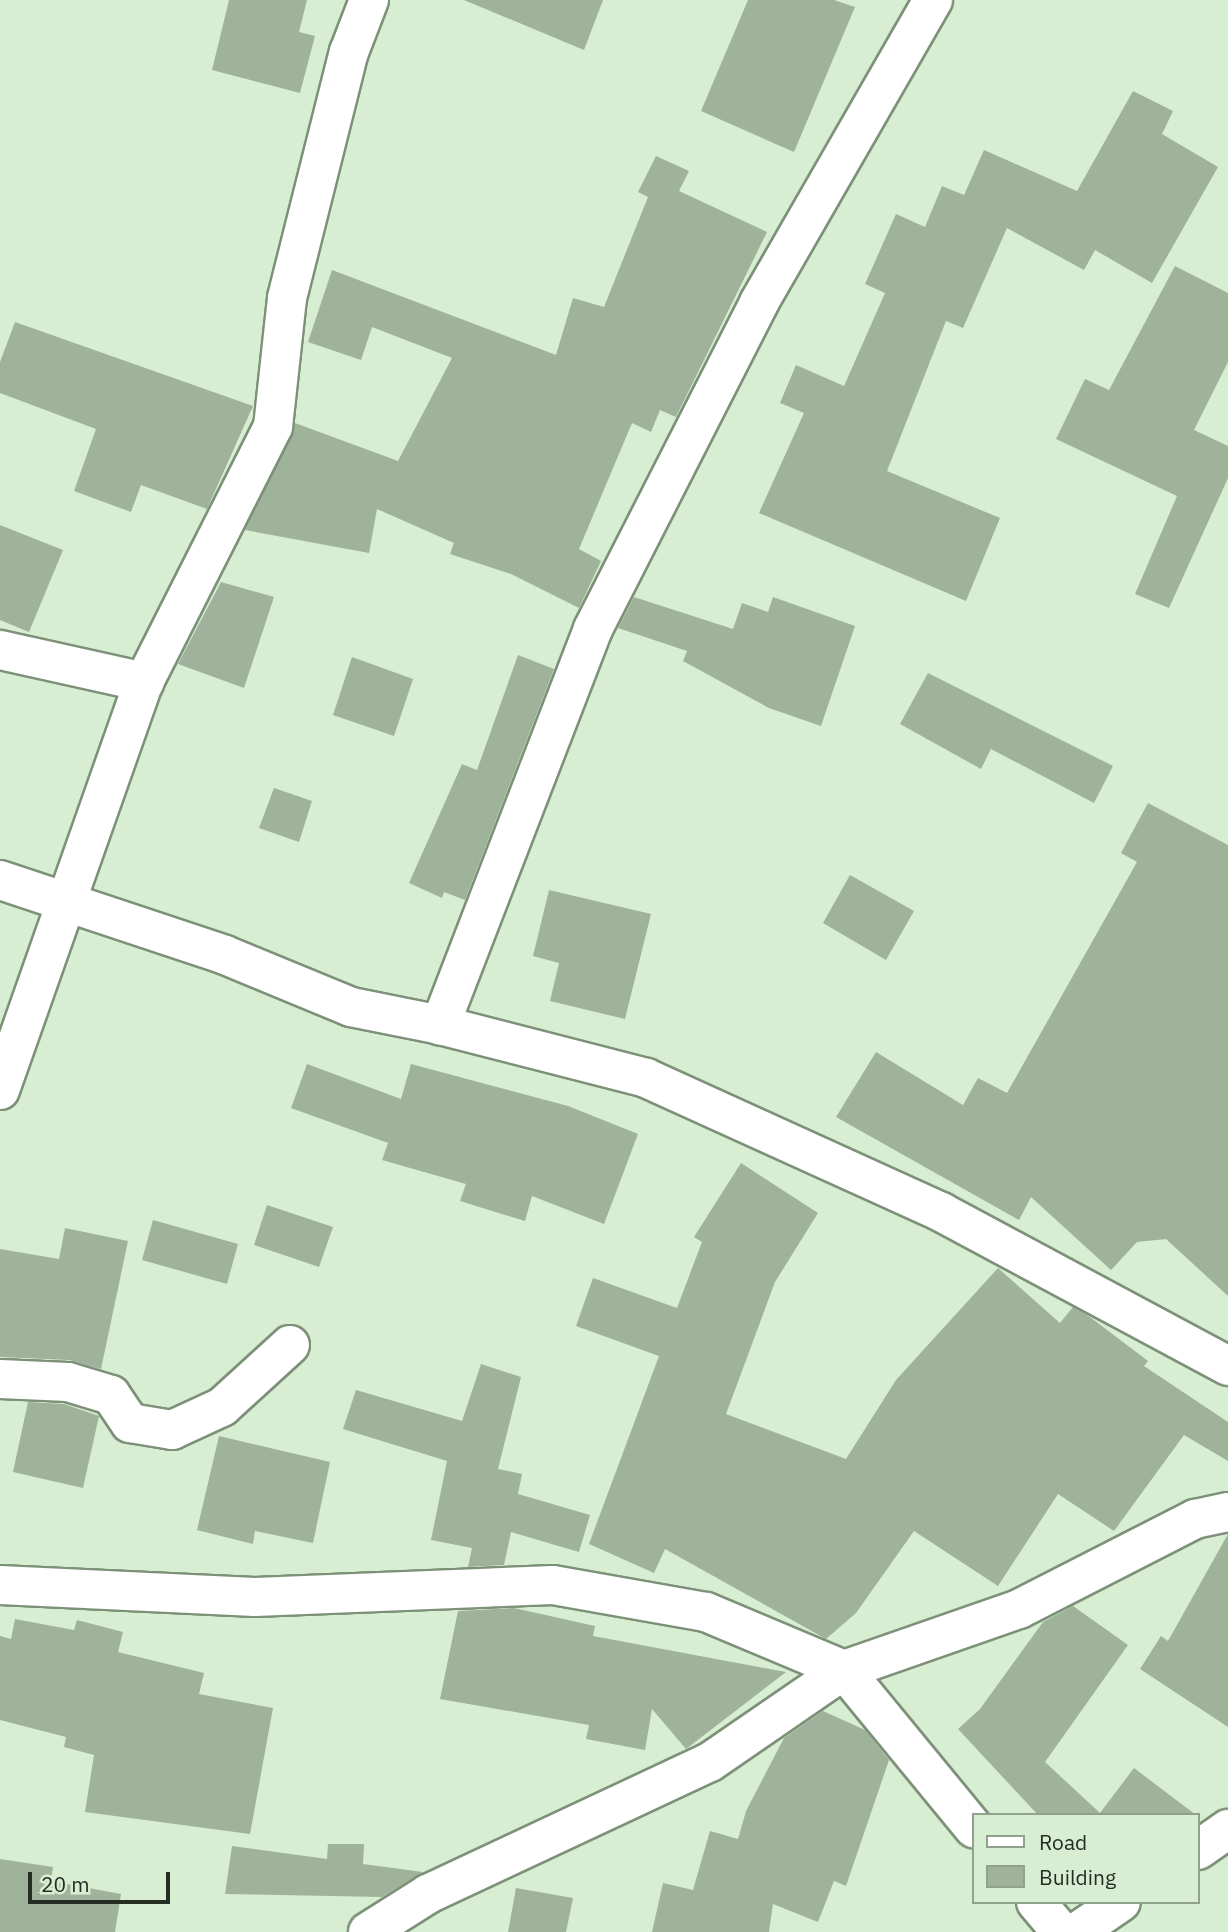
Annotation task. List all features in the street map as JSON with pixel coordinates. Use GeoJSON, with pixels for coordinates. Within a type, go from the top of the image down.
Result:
{"type":"FeatureCollection","features":[{"type":"Feature","properties":{"kind":"street"},"geometry":{"type":"LineString","coordinates":[[0,1090],[144,682],[273,427],[287,298],[349,52],[369,0]]}},
{"type":"Feature","properties":{"kind":"street"},"geometry":{"type":"LineString","coordinates":[[440,1025],[593,629],[759,303],[933,0]]}},
{"type":"Feature","properties":{"kind":"street"},"geometry":{"type":"LineString","coordinates":[[0,650],[144,682]]}},
{"type":"Feature","properties":{"kind":"street"},"geometry":{"type":"LineString","coordinates":[[0,880],[67,899],[351,1007],[440,1025],[646,1078],[942,1212],[1228,1366]]}},
{"type":"Feature","properties":{"kind":"street"},"geometry":{"type":"LineString","coordinates":[[0,1379],[68,1382],[111,1395],[130,1423],[172,1430],[222,1408],[290,1345]]}},
{"type":"Feature","properties":{"kind":"street"},"geometry":{"type":"LineString","coordinates":[[368,1932],[428,1894],[710,1762],[844,1670],[1020,1609],[1195,1519],[1228,1512]]}},
{"type":"Feature","properties":{"kind":"street"},"geometry":{"type":"LineString","coordinates":[[0,1585],[254,1597],[553,1585],[706,1612],[844,1670],[972,1826]]}},
{"type":"Feature","properties":{"kind":"street"},"geometry":{"type":"LineString","coordinates":[[1200,1849],[1228,1829]]}},
{"type":"Feature","properties":{"kind":"street"},"geometry":{"type":"LineString","coordinates":[[1038,1904],[1060,1932]]}},
{"type":"Feature","properties":{"kind":"street"},"geometry":{"type":"LineString","coordinates":[[1077,1932],[1118,1904]]}},
{"type":"Feature","properties":{"kind":"building"},"geometry":{"type":"Polygon","coordinates":[[[229,0],[307,0],[299,32],[315,36],[300,93],[212,70],[229,0]]]}},
{"type":"Feature","properties":{"kind":"building"},"geometry":{"type":"Polygon","coordinates":[[[464,0],[603,0],[584,50],[464,0]]]}},
{"type":"Feature","properties":{"kind":"building"},"geometry":{"type":"Polygon","coordinates":[[[748,0],[834,0],[855,7],[794,152],[701,111],[748,0]]]}},
{"type":"Feature","properties":{"kind":"building"},"geometry":{"type":"Polygon","coordinates":[[[1133,91],[1173,111],[1162,134],[1218,167],[1152,283],[1095,250],[1084,270],[1007,228],[963,328],[946,321],[887,471],[1000,518],[966,601],[759,513],[804,413],[780,403],[796,365],[844,386],[885,293],[865,284],[896,214],[925,227],[942,186],[964,195],[984,150],[1077,191],[1133,91]]]}},
{"type":"Feature","properties":{"kind":"building"},"geometry":{"type":"Polygon","coordinates":[[[656,156],[689,171],[679,191],[767,232],[676,417],[660,410],[651,432],[632,423],[579,549],[601,561],[579,608],[511,574],[450,554],[454,543],[377,509],[369,553],[245,530],[295,423],[398,461],[452,358],[372,327],[361,360],[308,342],[332,270],[556,355],[573,298],[604,307],[648,197],[638,192],[656,156]]]}},
{"type":"Feature","properties":{"kind":"building"},"geometry":{"type":"Polygon","coordinates":[[[1175,266],[1228,293],[1228,362],[1194,430],[1228,446],[1228,478],[1169,608],[1135,594],[1177,496],[1056,439],[1085,379],[1109,390],[1175,266]]]}},
{"type":"Feature","properties":{"kind":"building"},"geometry":{"type":"Polygon","coordinates":[[[15,322],[253,406],[207,509],[141,485],[131,512],[74,491],[96,429],[0,393],[0,362],[15,322]]]}},
{"type":"Feature","properties":{"kind":"building"},"geometry":{"type":"Polygon","coordinates":[[[0,525],[63,550],[29,632],[0,620],[0,525]]]}},
{"type":"Feature","properties":{"kind":"building"},"geometry":{"type":"Polygon","coordinates":[[[221,582],[274,597],[244,688],[178,664],[221,582]]]}},
{"type":"Feature","properties":{"kind":"building"},"geometry":{"type":"Polygon","coordinates":[[[634,597],[733,629],[742,603],[768,612],[773,597],[855,626],[821,726],[769,708],[683,661],[687,651],[618,628],[634,597]]]}},
{"type":"Feature","properties":{"kind":"building"},"geometry":{"type":"Polygon","coordinates":[[[518,655],[554,669],[465,900],[444,892],[442,898],[409,883],[462,764],[477,770],[518,655]]]}},
{"type":"Feature","properties":{"kind":"building"},"geometry":{"type":"Polygon","coordinates":[[[352,657],[413,679],[394,736],[333,715],[352,657]]]}},
{"type":"Feature","properties":{"kind":"building"},"geometry":{"type":"Polygon","coordinates":[[[928,673],[1113,766],[1094,803],[991,749],[981,769],[900,724],[928,673]]]}},
{"type":"Feature","properties":{"kind":"building"},"geometry":{"type":"Polygon","coordinates":[[[274,788],[312,801],[299,842],[259,828],[274,788]]]}},
{"type":"Feature","properties":{"kind":"building"},"geometry":{"type":"Polygon","coordinates":[[[1148,803],[1228,845],[1228,1296],[1166,1239],[1137,1242],[1111,1270],[1031,1197],[1019,1220],[836,1117],[876,1052],[963,1105],[978,1078],[1007,1093],[1137,862],[1121,853],[1148,803]]]}},
{"type":"Feature","properties":{"kind":"building"},"geometry":{"type":"Polygon","coordinates":[[[850,875],[914,911],[886,960],[823,923],[850,875]]]}},
{"type":"Feature","properties":{"kind":"building"},"geometry":{"type":"Polygon","coordinates":[[[549,890],[651,914],[625,1019],[550,1001],[559,963],[533,956],[549,890]]]}},
{"type":"Feature","properties":{"kind":"building"},"geometry":{"type":"Polygon","coordinates":[[[307,1064],[401,1099],[411,1064],[568,1106],[638,1134],[604,1224],[532,1196],[525,1221],[460,1201],[466,1184],[382,1160],[388,1143],[291,1108],[307,1064]]]}},
{"type":"Feature","properties":{"kind":"building"},"geometry":{"type":"Polygon","coordinates":[[[741,1163],[818,1213],[775,1282],[726,1414],[846,1459],[896,1380],[998,1268],[1060,1323],[1073,1307],[1090,1317],[1148,1361],[1144,1366],[1228,1422],[1228,1461],[1184,1435],[1114,1531],[1058,1494],[998,1586],[914,1531],[856,1613],[826,1639],[665,1549],[654,1573],[589,1544],[659,1356],[576,1326],[593,1278],[677,1308],[702,1242],[694,1237],[741,1163]]]}},
{"type":"Feature","properties":{"kind":"building"},"geometry":{"type":"Polygon","coordinates":[[[267,1205],[333,1227],[319,1267],[254,1245],[267,1205]]]}},
{"type":"Feature","properties":{"kind":"building"},"geometry":{"type":"Polygon","coordinates":[[[153,1220],[238,1244],[227,1284],[142,1260],[153,1220]]]}},
{"type":"Feature","properties":{"kind":"building"},"geometry":{"type":"Polygon","coordinates":[[[65,1228],[128,1241],[101,1369],[69,1360],[0,1357],[0,1249],[59,1259],[65,1228]]]}},
{"type":"Feature","properties":{"kind":"building"},"geometry":{"type":"Polygon","coordinates":[[[481,1364],[521,1377],[498,1469],[522,1474],[518,1494],[590,1515],[579,1552],[511,1532],[504,1565],[468,1567],[472,1548],[431,1540],[447,1461],[343,1429],[356,1390],[462,1421],[481,1364]]]}},
{"type":"Feature","properties":{"kind":"building"},"geometry":{"type":"Polygon","coordinates":[[[28,1402],[64,1404],[99,1416],[83,1488],[13,1472],[28,1402]]]}},
{"type":"Feature","properties":{"kind":"building"},"geometry":{"type":"Polygon","coordinates":[[[219,1436],[330,1462],[313,1543],[255,1531],[253,1544],[197,1530],[219,1436]]]}},
{"type":"Feature","properties":{"kind":"building"},"geometry":{"type":"Polygon","coordinates":[[[1228,1534],[1228,1727],[1140,1669],[1161,1636],[1168,1641],[1228,1534]]]}},
{"type":"Feature","properties":{"kind":"building"},"geometry":{"type":"Polygon","coordinates":[[[1073,1606],[1128,1645],[1045,1762],[1100,1813],[1036,1813],[958,1729],[980,1709],[1043,1622],[1073,1606]]]}},
{"type":"Feature","properties":{"kind":"building"},"geometry":{"type":"Polygon","coordinates":[[[514,1608],[595,1626],[593,1636],[786,1672],[686,1749],[652,1709],[645,1750],[586,1739],[589,1725],[440,1699],[458,1611],[514,1608]]]}},
{"type":"Feature","properties":{"kind":"building"},"geometry":{"type":"Polygon","coordinates":[[[15,1619],[74,1630],[77,1620],[123,1632],[118,1652],[204,1673],[199,1694],[273,1708],[250,1834],[85,1812],[94,1755],[64,1747],[66,1737],[0,1720],[0,1636],[11,1639],[15,1619]]]}},
{"type":"Feature","properties":{"kind":"building"},"geometry":{"type":"Polygon","coordinates":[[[823,1711],[865,1730],[889,1760],[846,1886],[834,1881],[818,1922],[773,1904],[769,1932],[652,1932],[663,1883],[693,1890],[710,1831],[738,1839],[746,1811],[784,1738],[823,1711]]]}},
{"type":"Feature","properties":{"kind":"building"},"geometry":{"type":"Polygon","coordinates":[[[1134,1768],[1193,1813],[1100,1813],[1134,1768]]]}},
{"type":"Feature","properties":{"kind":"building"},"geometry":{"type":"Polygon","coordinates":[[[328,1844],[364,1844],[363,1864],[423,1872],[382,1897],[225,1894],[232,1846],[327,1859],[328,1844]]]}},
{"type":"Feature","properties":{"kind":"building"},"geometry":{"type":"Polygon","coordinates":[[[0,1859],[53,1867],[51,1881],[121,1894],[115,1932],[0,1932],[0,1859]]]}},
{"type":"Feature","properties":{"kind":"building"},"geometry":{"type":"Polygon","coordinates":[[[516,1888],[573,1898],[566,1932],[508,1932],[516,1888]]]}}]}
